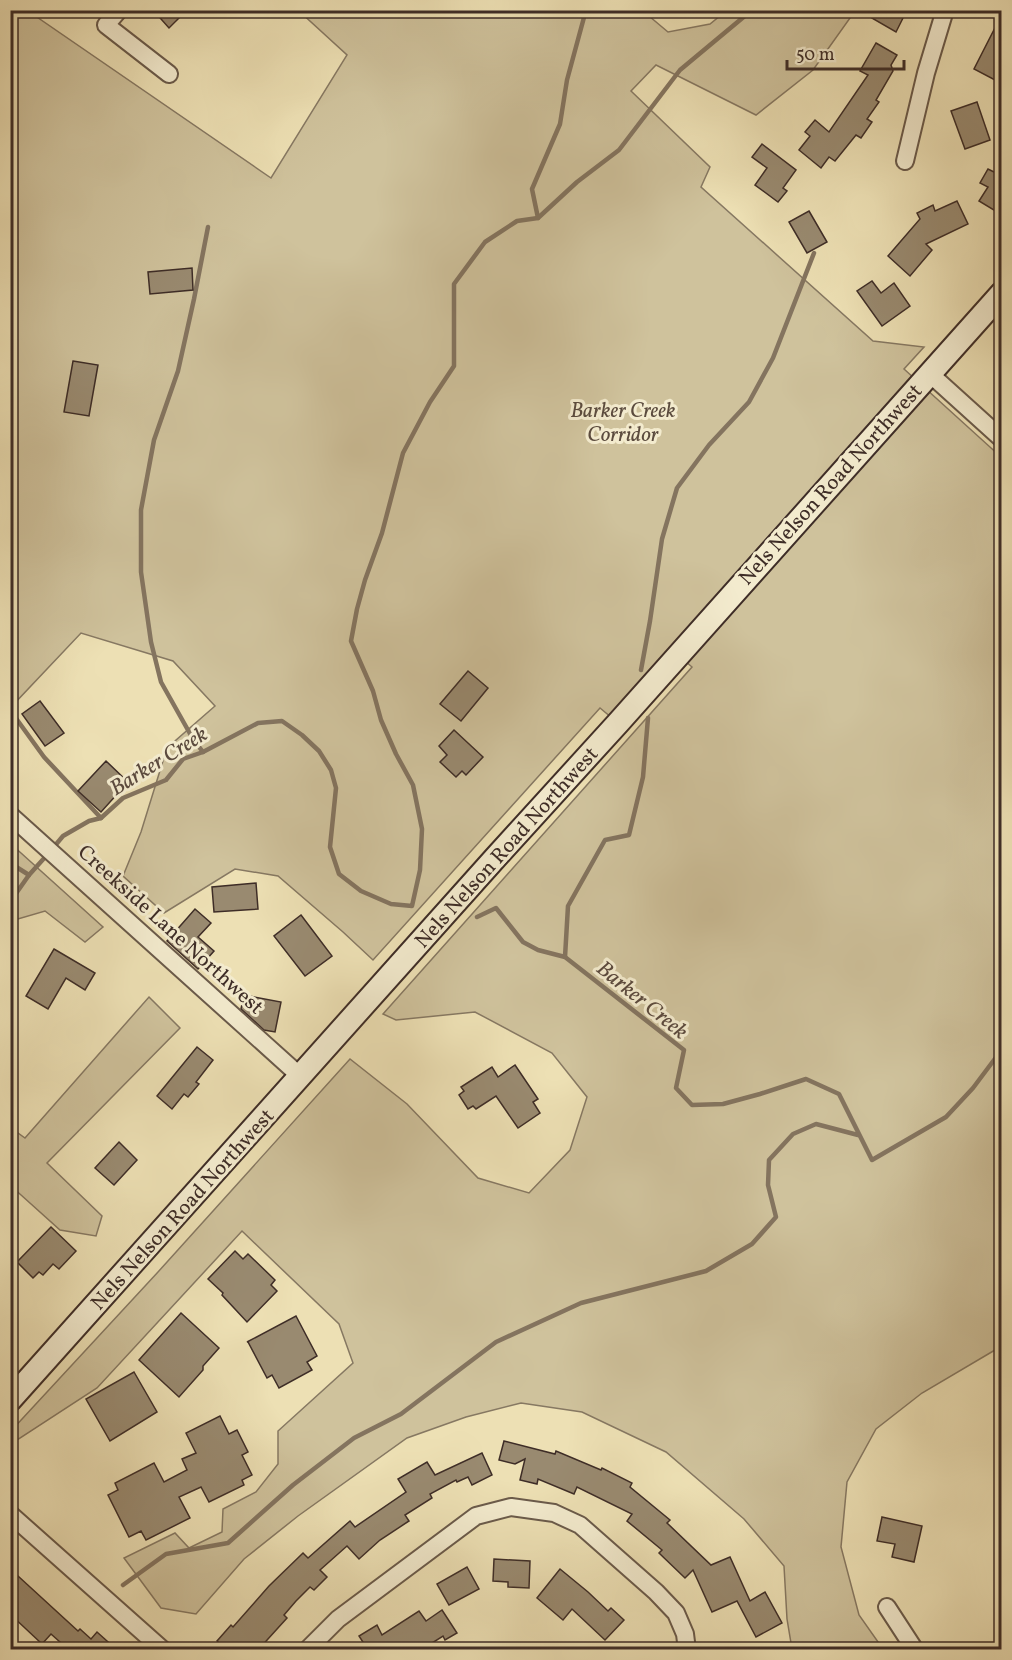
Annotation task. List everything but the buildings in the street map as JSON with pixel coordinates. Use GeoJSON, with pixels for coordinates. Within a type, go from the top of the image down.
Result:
{"type":"FeatureCollection","features":[{"type":"Feature","properties":{"kind":"street"},"geometry":{"type":"LineString","coordinates":[[119,10],[106,25],[169,74]]}},
{"type":"Feature","properties":{"kind":"street"},"geometry":{"type":"LineString","coordinates":[[905,161],[926,72],[945,10]]}},
{"type":"Feature","properties":{"kind":"street","name":"Nels Nelson Road Northwest"},"geometry":{"type":"LineString","coordinates":[[10,1400],[1002,293]]}},
{"type":"Feature","properties":{"kind":"street"},"geometry":{"type":"LineString","coordinates":[[929,373],[1002,439]]}},
{"type":"Feature","properties":{"kind":"street","name":"Creekside Lane Northwest"},"geometry":{"type":"LineString","coordinates":[[10,815],[300,1076]]}},
{"type":"Feature","properties":{"kind":"street"},"geometry":{"type":"LineString","coordinates":[[307,1650],[338,1619],[476,1516],[511,1507],[554,1514],[580,1525],[656,1592],[676,1613],[685,1634],[687,1650]]}},
{"type":"Feature","properties":{"kind":"street"},"geometry":{"type":"LineString","coordinates":[[10,1514],[163,1650]]}},
{"type":"Feature","properties":{"kind":"street"},"geometry":{"type":"LineString","coordinates":[[886,1607],[915,1650]]}},
{"type":"Feature","properties":{"kind":"green space","name":"Barker Creek Corridor"},"geometry":{"type":"Polygon","coordinates":[[[11,11],[28,11],[271,178],[347,55],[299,11],[643,11],[668,32],[710,24],[726,11],[855,11],[813,70],[756,115],[656,65],[631,91],[710,167],[701,187],[873,341],[924,347],[904,369],[1001,457],[1001,1354],[995,1350],[922,1393],[876,1429],[847,1482],[841,1547],[859,1615],[883,1649],[792,1649],[787,1619],[784,1566],[744,1519],[666,1452],[582,1412],[521,1403],[466,1417],[407,1438],[298,1516],[244,1559],[196,1614],[161,1608],[124,1558],[175,1533],[189,1548],[222,1532],[223,1509],[256,1492],[278,1464],[278,1431],[353,1363],[339,1324],[242,1231],[97,1388],[11,1444],[10,1432],[350,1059],[407,1104],[478,1178],[529,1193],[570,1150],[587,1097],[552,1053],[475,1012],[396,1020],[383,1014],[692,667],[678,655],[618,723],[600,708],[373,960],[278,876],[235,869],[164,913],[123,876],[141,832],[167,748],[215,706],[173,661],[81,633],[11,707],[11,11]]]}},
{"type":"Feature","properties":{"kind":"green space"},"geometry":{"type":"Polygon","coordinates":[[[11,844],[103,927],[85,942],[45,911],[11,921],[11,844]]]}},
{"type":"Feature","properties":{"kind":"green space"},"geometry":{"type":"Polygon","coordinates":[[[149,997],[180,1028],[47,1163],[102,1216],[96,1236],[60,1230],[11,1186],[11,1128],[25,1138],[149,997]]]}},
{"type":"Feature","properties":{"kind":"waterway"},"geometry":{"type":"LineString","coordinates":[[538,218],[532,189],[560,124],[567,80],[586,10]]}},
{"type":"Feature","properties":{"kind":"waterway"},"geometry":{"type":"LineString","coordinates":[[53,848],[63,836],[89,821],[101,818],[123,798],[166,780],[183,759],[203,752],[258,723],[282,721],[319,751],[331,770],[336,788],[330,847],[339,874],[361,891],[391,904],[412,906],[420,870],[422,829],[413,785],[381,720],[373,691],[351,641],[365,580],[382,533],[403,453],[430,402],[454,366],[454,284],[485,242],[517,221],[538,218],[577,182],[619,150],[680,70],[752,10]]}},
{"type":"Feature","properties":{"kind":"waterway"},"geometry":{"type":"LineString","coordinates":[[203,752],[193,739],[161,682],[151,642],[141,572],[141,510],[154,440],[178,371],[208,227]]}},
{"type":"Feature","properties":{"kind":"waterway"},"geometry":{"type":"LineString","coordinates":[[641,670],[662,539],[677,488],[709,445],[749,402],[773,358],[814,253]]}},
{"type":"Feature","properties":{"kind":"waterway"},"geometry":{"type":"LineString","coordinates":[[10,710],[44,757],[101,818]]}},
{"type":"Feature","properties":{"kind":"waterway"},"geometry":{"type":"LineString","coordinates":[[565,957],[568,906],[605,840],[629,835],[643,777],[648,718]]}},
{"type":"Feature","properties":{"kind":"waterway","name":"Barker Creek"},"geometry":{"type":"LineString","coordinates":[[10,902],[47,855]]}},
{"type":"Feature","properties":{"kind":"waterway"},"geometry":{"type":"LineString","coordinates":[[10,863],[29,875]]}},
{"type":"Feature","properties":{"kind":"waterway","name":"Barker Creek"},"geometry":{"type":"LineString","coordinates":[[477,917],[496,908],[523,942],[538,950],[565,957],[684,1050],[676,1088],[692,1105],[723,1104],[806,1079],[839,1094],[872,1160],[946,1117],[973,1088],[997,1056],[1002,1057]]}},
{"type":"Feature","properties":{"kind":"waterway"},"geometry":{"type":"LineString","coordinates":[[123,1585],[166,1554],[228,1543],[293,1485],[354,1438],[401,1414],[496,1342],[581,1303],[706,1271],[752,1244],[776,1217],[768,1185],[769,1160],[793,1134],[816,1124],[858,1135]]}}]}
